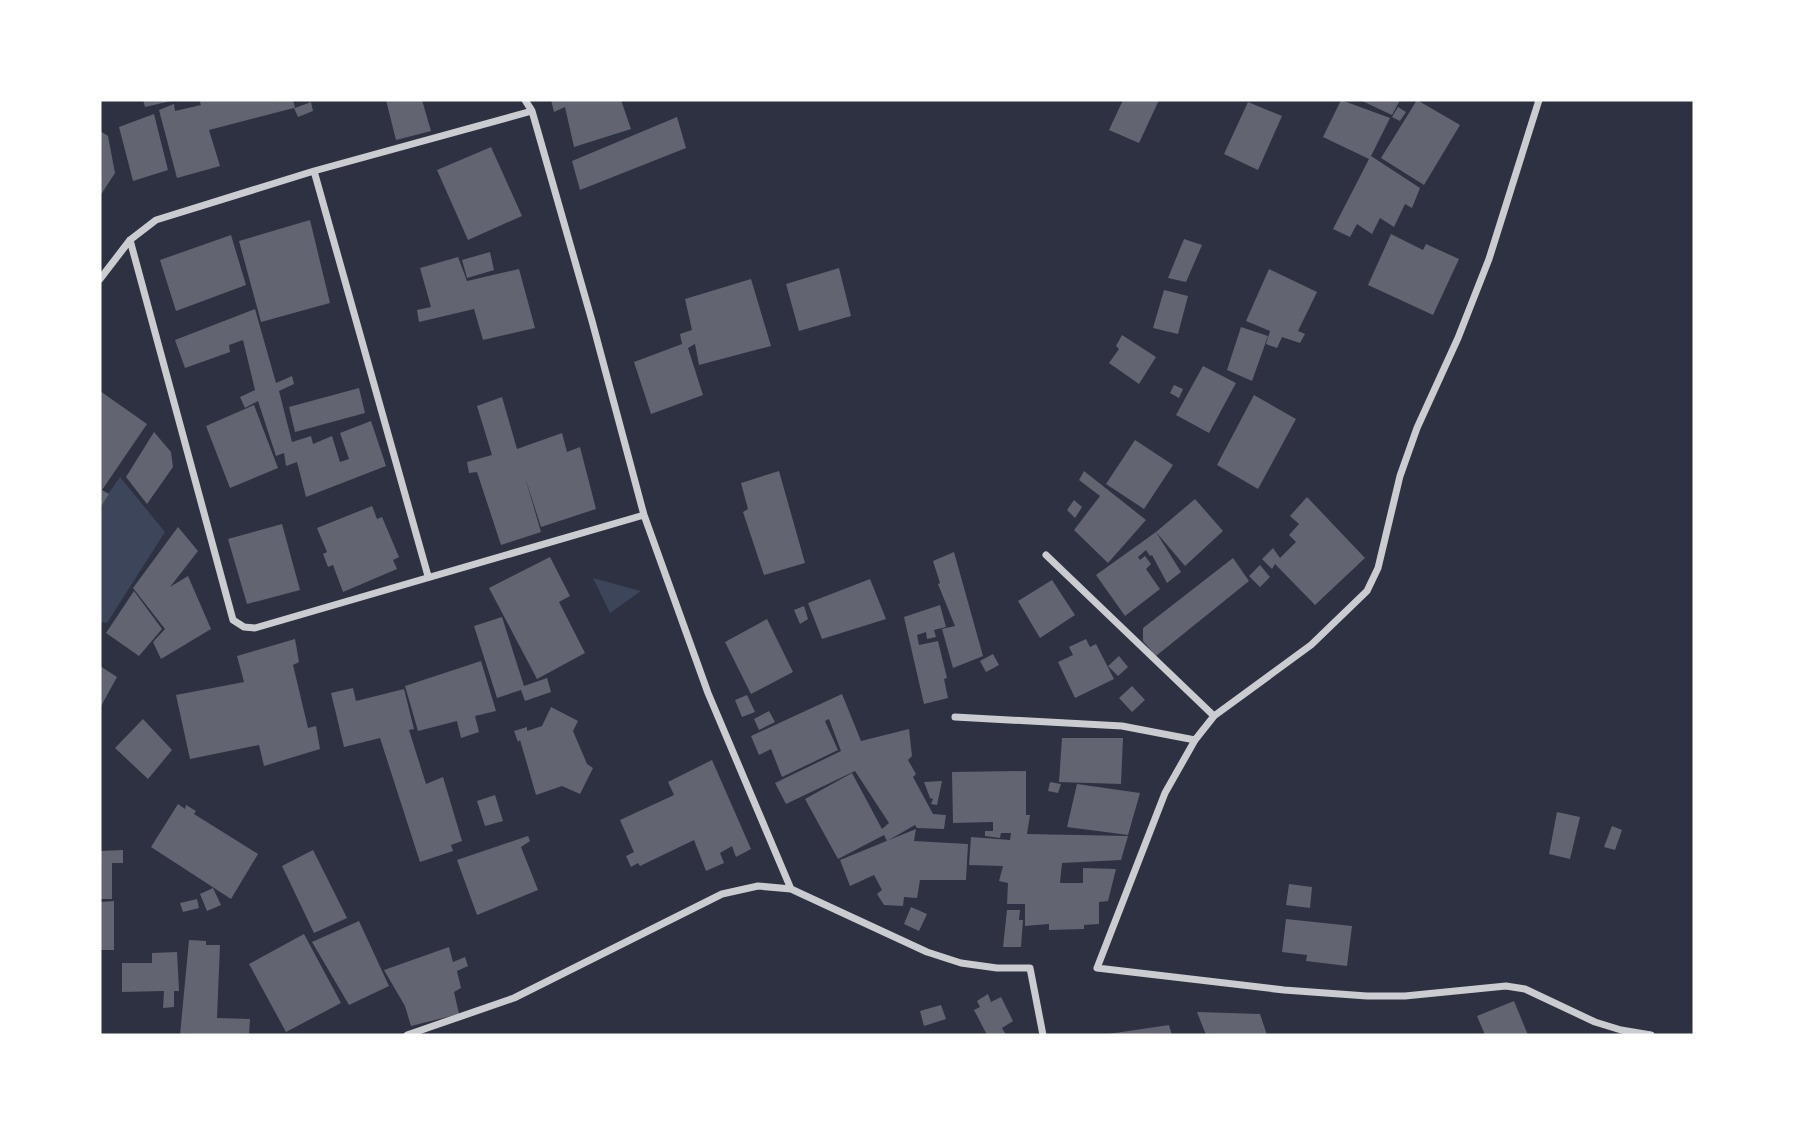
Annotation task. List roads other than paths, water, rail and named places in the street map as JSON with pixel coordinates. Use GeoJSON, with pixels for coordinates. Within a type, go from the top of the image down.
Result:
{"type":"FeatureCollection","features":[{"type":"Feature","properties":{"kind":"street"},"geometry":{"type":"LineString","coordinates":[[525,100],[531,111],[592,321],[644,515],[708,693],[791,888]]}},
{"type":"Feature","properties":{"kind":"street"},"geometry":{"type":"LineString","coordinates":[[1528,100],[1537,102],[1489,259],[1458,338],[1412,440],[1400,476],[1378,568],[1367,591],[1311,645],[1214,716],[1195,740],[1165,793],[1097,968],[1284,990],[1367,996],[1405,996],[1506,986],[1525,989],[1595,1022],[1651,1035]]}},
{"type":"Feature","properties":{"kind":"street"},"geometry":{"type":"LineString","coordinates":[[100,279],[130,240],[156,220],[314,171],[531,111]]}},
{"type":"Feature","properties":{"kind":"street"},"geometry":{"type":"LineString","coordinates":[[314,171],[428,576]]}},
{"type":"Feature","properties":{"kind":"street"},"geometry":{"type":"LineString","coordinates":[[130,240],[233,620],[244,627],[255,628],[644,515]]}},
{"type":"Feature","properties":{"kind":"street"},"geometry":{"type":"LineString","coordinates":[[1046,555],[1214,716]]}},
{"type":"Feature","properties":{"kind":"street"},"geometry":{"type":"LineString","coordinates":[[955,718],[1122,726],[1195,740]]}},
{"type":"Feature","properties":{"kind":"street"},"geometry":{"type":"LineString","coordinates":[[407,1035],[514,998],[722,894],[758,886],[791,888],[927,952],[961,963],[997,968],[1030,968],[1042,1035]]}}]}
